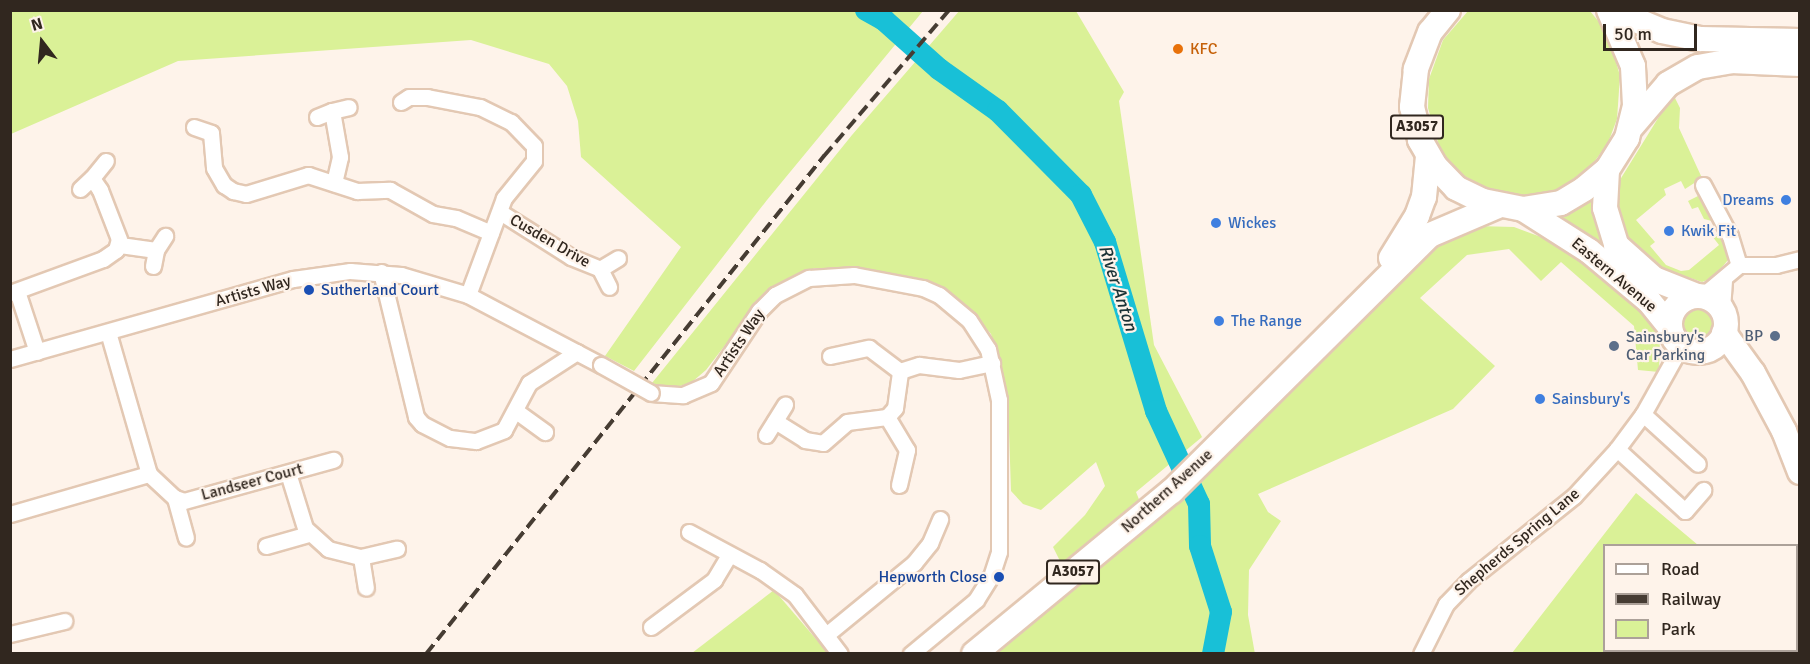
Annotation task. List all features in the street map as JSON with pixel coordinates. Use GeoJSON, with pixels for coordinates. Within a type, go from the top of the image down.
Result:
{"type":"FeatureCollection","features":[{"type":"Feature","properties":{"kind":"main road","name":"A3057"},"geometry":{"type":"LineString","coordinates":[[1448,10],[1425,44],[1413,84],[1412,107],[1428,156],[1456,188],[1498,206],[1522,209],[1561,203],[1607,170],[1631,127],[1634,66],[1610,10]]}},
{"type":"Feature","properties":{"kind":"main road"},"geometry":{"type":"LineString","coordinates":[[1610,10],[1662,31],[1700,39],[1800,41]]}},
{"type":"Feature","properties":{"kind":"main road"},"geometry":{"type":"LineString","coordinates":[[1631,127],[1668,84],[1698,67],[1731,61],[1800,64]]}},
{"type":"Feature","properties":{"kind":"main road","name":"Northern Avenue"},"geometry":{"type":"LineString","coordinates":[[1347,314],[1417,216],[1424,197],[1428,156]]}},
{"type":"Feature","properties":{"kind":"main road","name":"Eastern Avenue"},"geometry":{"type":"LineString","coordinates":[[1607,170],[1606,218],[1616,244],[1654,279],[1711,308]]}},
{"type":"Feature","properties":{"kind":"main road","name":"Northern Avenue"},"geometry":{"type":"LineString","coordinates":[[974,654],[1173,490],[1347,314],[1430,235],[1498,206]]}},
{"type":"Feature","properties":{"kind":"main road","name":"Eastern Avenue"},"geometry":{"type":"LineString","coordinates":[[1522,209],[1590,251],[1649,301],[1685,342]]}},
{"type":"Feature","properties":{"kind":"main road"},"geometry":{"type":"LineString","coordinates":[[1676,306],[1711,308],[1717,344],[1685,342],[1676,306]]}},
{"type":"Feature","properties":{"kind":"main road","name":"A3057"},"geometry":{"type":"LineString","coordinates":[[1711,308],[1787,438],[1800,472]]}},
{"type":"Feature","properties":{"kind":"main road","name":"A3057"},"geometry":{"type":"LineString","coordinates":[[1685,342],[1732,367],[1765,399]]}},
{"type":"Feature","properties":{"kind":"street","name":"Cusden Drive"},"geometry":{"type":"LineString","coordinates":[[401,102],[409,97],[464,102],[511,122],[534,146],[534,161],[510,188],[468,295]]}},
{"type":"Feature","properties":{"kind":"street"},"geometry":{"type":"LineString","coordinates":[[317,117],[348,107]]}},
{"type":"Feature","properties":{"kind":"street"},"geometry":{"type":"LineString","coordinates":[[332,111],[340,157],[334,183]]}},
{"type":"Feature","properties":{"kind":"street"},"geometry":{"type":"LineString","coordinates":[[194,127],[227,136]]}},
{"type":"Feature","properties":{"kind":"street"},"geometry":{"type":"LineString","coordinates":[[211,133],[214,168],[224,185],[233,191],[246,194],[308,175],[357,191],[390,190],[433,214],[456,218],[491,233]]}},
{"type":"Feature","properties":{"kind":"street"},"geometry":{"type":"LineString","coordinates":[[80,189],[106,161]]}},
{"type":"Feature","properties":{"kind":"street"},"geometry":{"type":"LineString","coordinates":[[92,178],[100,190],[120,245]]}},
{"type":"Feature","properties":{"kind":"street"},"geometry":{"type":"LineString","coordinates":[[1703,185],[1730,236],[1739,265]]}},
{"type":"Feature","properties":{"kind":"street","name":"Cusden Drive"},"geometry":{"type":"LineString","coordinates":[[500,212],[571,257],[600,269],[609,287]]}},
{"type":"Feature","properties":{"kind":"street"},"geometry":{"type":"LineString","coordinates":[[153,266],[156,250],[165,236]]}},
{"type":"Feature","properties":{"kind":"street"},"geometry":{"type":"LineString","coordinates":[[37,352],[14,292],[103,259],[120,245],[156,250]]}},
{"type":"Feature","properties":{"kind":"street","name":"Cusden Drive"},"geometry":{"type":"LineString","coordinates":[[600,269],[618,258]]}},
{"type":"Feature","properties":{"kind":"street"},"geometry":{"type":"LineString","coordinates":[[1711,308],[1724,279],[1739,265],[1776,265],[1800,259]]}},
{"type":"Feature","properties":{"kind":"street","name":"Artists Way"},"geometry":{"type":"LineString","coordinates":[[10,359],[293,279],[338,272],[381,272],[468,295],[651,393],[683,395],[711,383],[723,370],[748,324],[775,295],[794,284],[824,275],[882,278],[939,295],[981,334],[992,363],[999,400],[1001,527],[997,561],[976,600],[911,654]]}},
{"type":"Feature","properties":{"kind":"street"},"geometry":{"type":"LineString","coordinates":[[381,272],[409,391],[422,424],[450,438],[476,441],[504,430],[516,411],[520,394],[529,383],[578,352]]}},
{"type":"Feature","properties":{"kind":"street"},"geometry":{"type":"LineString","coordinates":[[1711,308],[1724,279]]}},
{"type":"Feature","properties":{"kind":"street"},"geometry":{"type":"LineString","coordinates":[[108,332],[149,474],[175,498],[186,538]]}},
{"type":"Feature","properties":{"kind":"street","name":"Shepherds Spring Lane"},"geometry":{"type":"LineString","coordinates":[[1421,654],[1430,630],[1453,596],[1560,508],[1617,450],[1643,414],[1685,342]]}},
{"type":"Feature","properties":{"kind":"street"},"geometry":{"type":"LineString","coordinates":[[830,356],[869,348],[900,371]]}},
{"type":"Feature","properties":{"kind":"street"},"geometry":{"type":"LineString","coordinates":[[900,371],[918,365],[959,370],[992,363]]}},
{"type":"Feature","properties":{"kind":"street"},"geometry":{"type":"LineString","coordinates":[[775,422],[805,440],[823,443],[847,422],[887,417],[894,408],[900,371]]}},
{"type":"Feature","properties":{"kind":"street"},"geometry":{"type":"LineString","coordinates":[[766,435],[785,405]]}},
{"type":"Feature","properties":{"kind":"street"},"geometry":{"type":"LineString","coordinates":[[516,411],[545,432]]}},
{"type":"Feature","properties":{"kind":"street"},"geometry":{"type":"LineString","coordinates":[[1643,414],[1698,464]]}},
{"type":"Feature","properties":{"kind":"street"},"geometry":{"type":"LineString","coordinates":[[887,417],[907,450],[899,485]]}},
{"type":"Feature","properties":{"kind":"street"},"geometry":{"type":"LineString","coordinates":[[1617,450],[1685,511],[1703,490]]}},
{"type":"Feature","properties":{"kind":"street","name":"Landseer Court"},"geometry":{"type":"LineString","coordinates":[[175,498],[184,501],[333,460]]}},
{"type":"Feature","properties":{"kind":"street"},"geometry":{"type":"LineString","coordinates":[[288,473],[308,534],[328,549],[361,557],[397,549]]}},
{"type":"Feature","properties":{"kind":"street"},"geometry":{"type":"LineString","coordinates":[[10,514],[149,474]]}},
{"type":"Feature","properties":{"kind":"street"},"geometry":{"type":"LineString","coordinates":[[826,635],[914,563],[930,543],[940,519]]}},
{"type":"Feature","properties":{"kind":"street"},"geometry":{"type":"LineString","coordinates":[[689,532],[795,595],[840,654]]}},
{"type":"Feature","properties":{"kind":"street"},"geometry":{"type":"LineString","coordinates":[[266,546],[308,534]]}},
{"type":"Feature","properties":{"kind":"street"},"geometry":{"type":"LineString","coordinates":[[651,627],[714,580],[729,555]]}},
{"type":"Feature","properties":{"kind":"street"},"geometry":{"type":"LineString","coordinates":[[361,557],[366,588]]}},
{"type":"Feature","properties":{"kind":"street"},"geometry":{"type":"LineString","coordinates":[[10,634],[64,621]]}},
{"type":"Feature","properties":{"kind":"green space"},"geometry":{"type":"Polygon","coordinates":[[[960,10],[1076,11],[1124,92],[1119,101],[1154,345],[1202,437],[1136,492],[1149,524],[1253,428],[1427,249],[1477,226],[1514,227],[1560,244],[1635,300],[1660,335],[1659,372],[1638,370],[1634,326],[1561,262],[1541,281],[1509,249],[1467,255],[1420,298],[1495,366],[1453,409],[1258,494],[1268,512],[1281,521],[1249,570],[1248,615],[1255,654],[990,653],[1071,583],[1053,547],[1085,515],[1105,486],[1096,462],[1041,510],[1023,504],[1011,491],[1008,402],[991,334],[971,311],[930,285],[862,269],[815,268],[777,285],[762,297],[706,370],[692,382],[671,389],[652,383],[852,135],[960,10]]]}},
{"type":"Feature","properties":{"kind":"green space"},"geometry":{"type":"Polygon","coordinates":[[[10,11],[923,11],[767,200],[634,371],[605,356],[681,247],[581,157],[578,121],[567,86],[549,64],[471,40],[178,61],[11,134],[10,11]]]}},
{"type":"Feature","properties":{"kind":"green space"},"geometry":{"type":"Polygon","coordinates":[[[1468,11],[1590,11],[1608,33],[1620,76],[1617,119],[1608,143],[1592,165],[1557,191],[1530,197],[1493,192],[1459,173],[1440,149],[1428,108],[1429,79],[1443,40],[1468,11]]]}},
{"type":"Feature","properties":{"kind":"green space"},"geometry":{"type":"Polygon","coordinates":[[[1673,94],[1680,108],[1679,128],[1702,178],[1685,189],[1681,181],[1664,189],[1666,195],[1636,220],[1655,242],[1650,246],[1666,265],[1681,271],[1689,270],[1719,245],[1712,236],[1721,233],[1728,260],[1713,278],[1702,282],[1640,261],[1615,220],[1618,183],[1673,94]]]}},
{"type":"Feature","properties":{"kind":"green space"},"geometry":{"type":"Polygon","coordinates":[[[1702,194],[1714,218],[1712,221],[1704,219],[1698,207],[1692,209],[1688,201],[1702,194]]]}},
{"type":"Feature","properties":{"kind":"green space"},"geometry":{"type":"Polygon","coordinates":[[[1594,198],[1599,215],[1676,297],[1668,307],[1558,217],[1594,198]]]}},
{"type":"Feature","properties":{"kind":"green space"},"geometry":{"type":"Polygon","coordinates":[[[1698,302],[1714,308],[1720,324],[1714,340],[1698,346],[1682,340],[1676,324],[1682,308],[1698,302]]]}},
{"type":"Feature","properties":{"kind":"green space"},"geometry":{"type":"Polygon","coordinates":[[[1636,493],[1697,544],[1603,544],[1603,652],[1724,652],[1722,653],[1512,653],[1636,493]]]}},
{"type":"Feature","properties":{"kind":"green space"},"geometry":{"type":"Polygon","coordinates":[[[774,590],[828,653],[692,653],[774,590]]]}},
{"type":"Feature","properties":{"kind":"waterway","name":"River Anton"},"geometry":{"type":"LineString","coordinates":[[866,10],[884,20],[939,69],[998,111],[1081,195],[1105,242],[1156,411],[1199,504],[1200,546],[1221,612],[1213,654]]}},
{"type":"Feature","properties":{"kind":"railway"},"geometry":{"type":"LineString","coordinates":[[426,654],[824,156],[949,10]]}},
{"type":"Feature","properties":{"kind":"place","name":"KFC"},"geometry":{"type":"Point","coordinates":[1178,49]}},
{"type":"Feature","properties":{"kind":"place","name":"Dreams"},"geometry":{"type":"Point","coordinates":[1786,200]}},
{"type":"Feature","properties":{"kind":"place","name":"Wickes"},"geometry":{"type":"Point","coordinates":[1216,223]}},
{"type":"Feature","properties":{"kind":"place","name":"Kwik Fit"},"geometry":{"type":"Point","coordinates":[1669,231]}},
{"type":"Feature","properties":{"kind":"place","name":"Sutherland Court"},"geometry":{"type":"Point","coordinates":[309,290]}},
{"type":"Feature","properties":{"kind":"place","name":"The Range"},"geometry":{"type":"Point","coordinates":[1219,321]}},
{"type":"Feature","properties":{"kind":"place","name":"BP"},"geometry":{"type":"Point","coordinates":[1775,336]}},
{"type":"Feature","properties":{"kind":"place","name":"Sainsbury's Car Parking"},"geometry":{"type":"Point","coordinates":[1614,346]}},
{"type":"Feature","properties":{"kind":"place","name":"Sainsbury's"},"geometry":{"type":"Point","coordinates":[1540,399]}},
{"type":"Feature","properties":{"kind":"place","name":"Hepworth Close"},"geometry":{"type":"Point","coordinates":[999,577]}}]}
